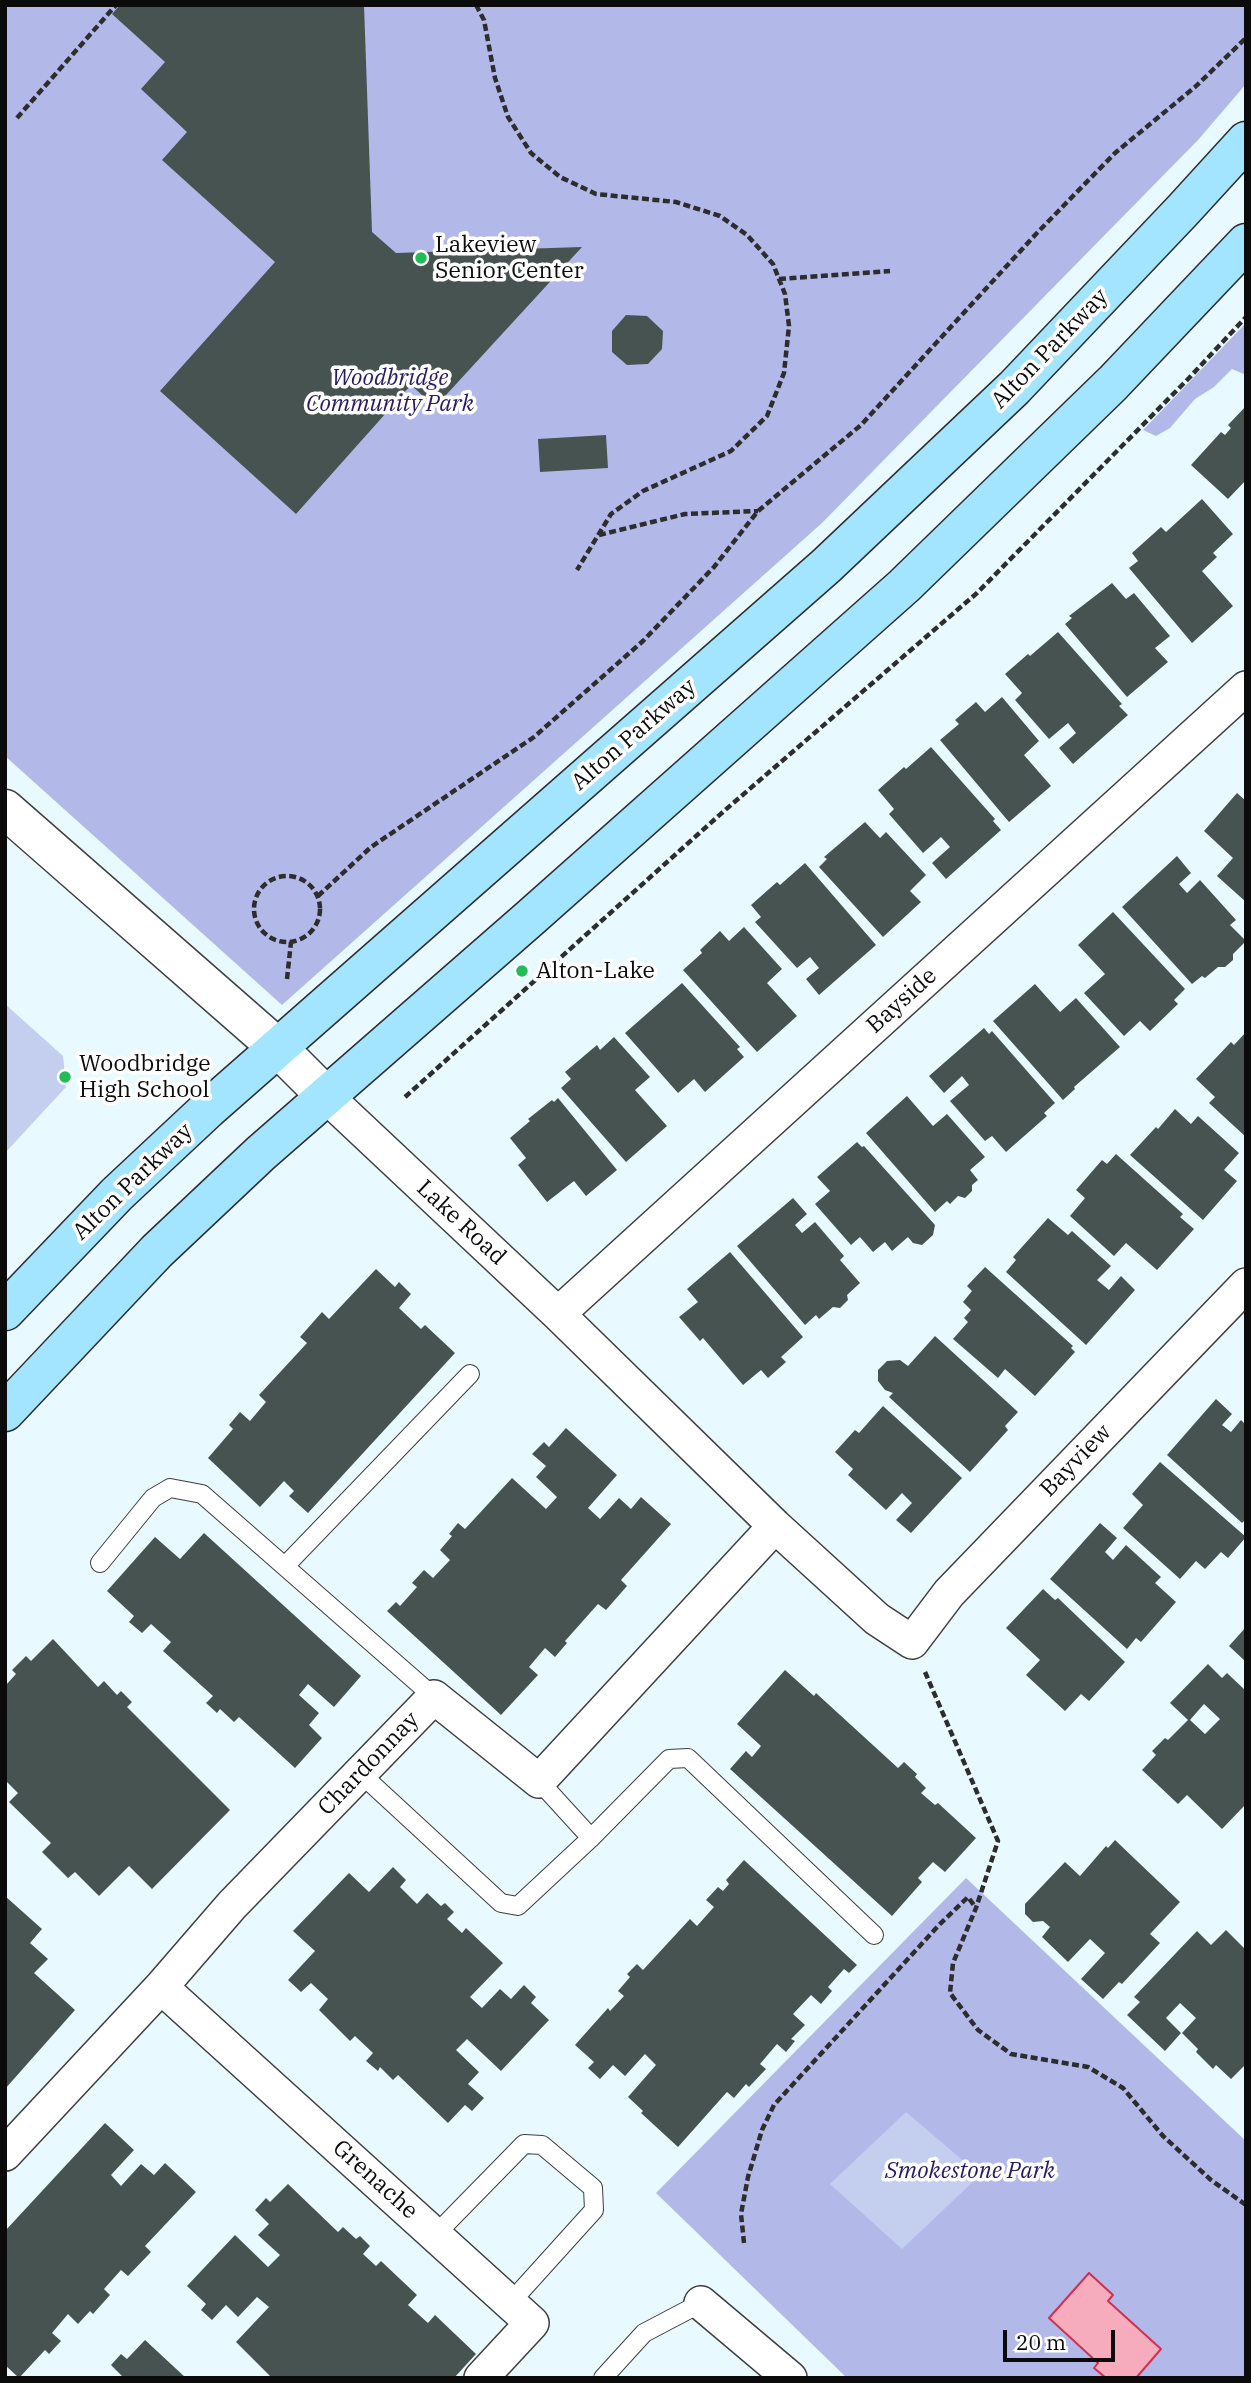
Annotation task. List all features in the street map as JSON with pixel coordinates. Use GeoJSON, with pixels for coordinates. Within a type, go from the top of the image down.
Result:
{"type":"FeatureCollection","features":[{"type":"Feature","properties":{"kind":"main road","name":"Alton Parkway"},"geometry":{"type":"LineString","coordinates":[[5,1311],[117,1194],[278,1048],[826,566],[1014,388],[1246,141]]}},
{"type":"Feature","properties":{"kind":"main road"},"geometry":{"type":"LineString","coordinates":[[5,1412],[157,1251],[261,1153],[904,586],[1113,383],[1246,243]]}},
{"type":"Feature","properties":{"kind":"street","name":"Bayside"},"geometry":{"type":"LineString","coordinates":[[558,1314],[1246,688]]}},
{"type":"Feature","properties":{"kind":"street","name":"Lake Road"},"geometry":{"type":"LineString","coordinates":[[5,810],[278,1048],[558,1314],[775,1526],[877,1619],[912,1642]]}},
{"type":"Feature","properties":{"kind":"street","name":"Bayview"},"geometry":{"type":"LineString","coordinates":[[912,1642],[948,1592],[1246,1285]]}},
{"type":"Feature","properties":{"kind":"street"},"geometry":{"type":"LineString","coordinates":[[539,1781],[775,1526]]}},
{"type":"Feature","properties":{"kind":"street","name":"Chardonnay"},"geometry":{"type":"LineString","coordinates":[[5,2154],[161,1987],[232,1905],[434,1697],[539,1781]]}},
{"type":"Feature","properties":{"kind":"street","name":"Grenache"},"geometry":{"type":"LineString","coordinates":[[161,1987],[532,2323],[481,2378]]}},
{"type":"Feature","properties":{"kind":"street"},"geometry":{"type":"LineString","coordinates":[[701,2303],[790,2378]]}},
{"type":"Feature","properties":{"kind":"lane"},"geometry":{"type":"LineString","coordinates":[[285,1566],[470,1374]]}},
{"type":"Feature","properties":{"kind":"lane"},"geometry":{"type":"LineString","coordinates":[[100,1563],[153,1498],[170,1488],[202,1494],[434,1697]]}},
{"type":"Feature","properties":{"kind":"lane"},"geometry":{"type":"LineString","coordinates":[[360,1773],[501,1903],[518,1906],[591,1838],[669,1759],[688,1758],[874,1935]]}},
{"type":"Feature","properties":{"kind":"lane"},"geometry":{"type":"LineString","coordinates":[[539,1781],[591,1838]]}},
{"type":"Feature","properties":{"kind":"lane"},"geometry":{"type":"LineString","coordinates":[[435,2235],[524,2144],[541,2145],[593,2188],[594,2210],[510,2303]]}},
{"type":"Feature","properties":{"kind":"lane"},"geometry":{"type":"LineString","coordinates":[[603,2378],[644,2333],[701,2303]]}},
{"type":"Feature","properties":{"kind":"path"},"geometry":{"type":"LineString","coordinates":[[17,118],[116,5]]}},
{"type":"Feature","properties":{"kind":"path"},"geometry":{"type":"LineString","coordinates":[[476,5],[484,20],[495,78],[509,117],[531,153],[560,177],[596,194],[676,202],[720,216],[747,235],[773,264],[785,293],[789,326],[784,373],[767,416],[731,451],[643,491],[611,514],[578,570]]}},
{"type":"Feature","properties":{"kind":"path"},"geometry":{"type":"LineString","coordinates":[[318,896],[371,847],[534,737],[643,641],[714,567],[758,511],[861,425],[1036,234],[1115,153],[1195,87],[1246,38]]}},
{"type":"Feature","properties":{"kind":"path"},"geometry":{"type":"LineString","coordinates":[[779,279],[890,271]]}},
{"type":"Feature","properties":{"kind":"path"},"geometry":{"type":"LineString","coordinates":[[405,1097],[724,811],[977,593],[1246,317]]}},
{"type":"Feature","properties":{"kind":"path"},"geometry":{"type":"LineString","coordinates":[[598,535],[685,514],[758,511]]}},
{"type":"Feature","properties":{"kind":"path"},"geometry":{"type":"LineString","coordinates":[[289,876],[302,879],[318,896],[321,911],[312,932],[300,940],[290,942],[270,938],[261,929],[255,916],[256,897],[263,886],[275,878],[289,876]]}},
{"type":"Feature","properties":{"kind":"path"},"geometry":{"type":"LineString","coordinates":[[287,979],[290,942]]}},
{"type":"Feature","properties":{"kind":"path"},"geometry":{"type":"LineString","coordinates":[[912,1642],[998,1841],[976,1908],[953,1963],[950,1993],[978,2030],[1011,2054],[1088,2067],[1123,2088],[1163,2136],[1211,2180],[1246,2204]]}},
{"type":"Feature","properties":{"kind":"path"},"geometry":{"type":"LineString","coordinates":[[744,2243],[741,2214],[748,2177],[762,2130],[774,2105],[939,1925],[968,1897],[976,1908]]}},
{"type":"Feature","properties":{"kind":"green space","name":"Woodbridge Community Park"},"geometry":{"type":"Polygon","coordinates":[[[5,5],[1246,5],[1246,84],[1198,140],[822,523],[282,1005],[5,756],[5,5]]]}},
{"type":"Feature","properties":{"kind":"green space"},"geometry":{"type":"Polygon","coordinates":[[[1246,323],[1246,375],[1232,369],[1214,387],[1195,399],[1170,428],[1156,436],[1143,430],[1246,323]]]}},
{"type":"Feature","properties":{"kind":"green space"},"geometry":{"type":"Polygon","coordinates":[[[5,1004],[63,1056],[66,1087],[5,1153],[5,1004]]]}},
{"type":"Feature","properties":{"kind":"green space","name":"Smokestone Park"},"geometry":{"type":"Polygon","coordinates":[[[966,1878],[1246,2141],[1246,2378],[847,2378],[656,2193],[966,1878]]]}},
{"type":"Feature","properties":{"kind":"green space"},"geometry":{"type":"Polygon","coordinates":[[[906,2112],[980,2175],[902,2249],[830,2184],[906,2112]]]}},
{"type":"Feature","properties":{"kind":"shaded area"},"geometry":{"type":"Polygon","coordinates":[[[1089,2273],[1113,2295],[1108,2301],[1161,2349],[1136,2378],[1106,2378],[1094,2368],[1098,2363],[1049,2318],[1089,2273]]]}},
{"type":"Feature","properties":{"kind":"building","name":"Lakeview Senior Center"},"geometry":{"type":"Polygon","coordinates":[[[120,5],[364,5],[372,232],[396,253],[582,247],[435,407],[411,385],[296,514],[160,391],[275,262],[162,160],[187,132],[141,89],[165,62],[112,14],[120,5]]]}},
{"type":"Feature","properties":{"kind":"building"},"geometry":{"type":"Polygon","coordinates":[[[626,315],[647,316],[663,331],[662,349],[648,364],[627,365],[612,352],[612,331],[626,315]]]}},
{"type":"Feature","properties":{"kind":"building"},"geometry":{"type":"Polygon","coordinates":[[[1246,406],[1246,480],[1228,499],[1191,465],[1221,432],[1225,435],[1231,428],[1228,425],[1246,406]]]}},
{"type":"Feature","properties":{"kind":"building"},"geometry":{"type":"Polygon","coordinates":[[[606,435],[608,468],[540,472],[538,439],[606,435]]]}},
{"type":"Feature","properties":{"kind":"building"},"geometry":{"type":"Polygon","coordinates":[[[1202,499],[1233,534],[1213,553],[1217,557],[1202,571],[1233,606],[1192,643],[1129,568],[1138,561],[1132,553],[1161,527],[1166,532],[1202,499]]]}},
{"type":"Feature","properties":{"kind":"building"},"geometry":{"type":"Polygon","coordinates":[[[1112,583],[1126,599],[1134,593],[1170,636],[1155,648],[1168,662],[1127,697],[1065,624],[1072,618],[1069,616],[1112,583]]]}},
{"type":"Feature","properties":{"kind":"building"},"geometry":{"type":"Polygon","coordinates":[[[1058,632],[1122,704],[1119,706],[1128,715],[1073,764],[1059,748],[1076,733],[1068,723],[1049,739],[1015,700],[1022,693],[1005,674],[1058,632]]]}},
{"type":"Feature","properties":{"kind":"building"},"geometry":{"type":"Polygon","coordinates":[[[1002,697],[1039,741],[1024,755],[1051,786],[1009,822],[940,740],[959,724],[955,720],[976,702],[985,712],[1002,697]]]}},
{"type":"Feature","properties":{"kind":"building"},"geometry":{"type":"Polygon","coordinates":[[[931,747],[995,819],[993,821],[1001,830],[946,879],[932,863],[950,847],[941,837],[923,853],[889,814],[894,809],[878,790],[931,747]]]}},
{"type":"Feature","properties":{"kind":"building"},"geometry":{"type":"Polygon","coordinates":[[[1237,793],[1246,801],[1246,902],[1217,876],[1233,858],[1204,831],[1237,793]]]}},
{"type":"Feature","properties":{"kind":"building"},"geometry":{"type":"Polygon","coordinates":[[[865,822],[880,838],[886,832],[926,875],[910,891],[921,902],[883,937],[819,867],[827,859],[824,857],[865,822]]]}},
{"type":"Feature","properties":{"kind":"building"},"geometry":{"type":"Polygon","coordinates":[[[1177,856],[1191,873],[1179,884],[1187,893],[1200,880],[1236,920],[1230,925],[1246,941],[1225,967],[1218,967],[1192,984],[1122,907],[1177,856]]]}},
{"type":"Feature","properties":{"kind":"building"},"geometry":{"type":"Polygon","coordinates":[[[805,863],[876,945],[819,995],[806,979],[819,968],[810,957],[797,968],[755,922],[761,917],[751,905],[777,882],[780,885],[805,863]]]}},
{"type":"Feature","properties":{"kind":"building"},"geometry":{"type":"Polygon","coordinates":[[[1113,912],[1185,989],[1174,1000],[1178,1004],[1150,1031],[1140,1021],[1124,1036],[1084,993],[1105,974],[1078,945],[1113,912]]]}},
{"type":"Feature","properties":{"kind":"building"},"geometry":{"type":"Polygon","coordinates":[[[744,927],[782,969],[767,983],[797,1016],[757,1052],[683,970],[720,931],[729,941],[744,927]]]}},
{"type":"Feature","properties":{"kind":"building"},"geometry":{"type":"Polygon","coordinates":[[[682,983],[740,1047],[737,1049],[744,1057],[705,1092],[694,1079],[678,1093],[625,1033],[682,983]]]}},
{"type":"Feature","properties":{"kind":"building"},"geometry":{"type":"Polygon","coordinates":[[[1035,984],[1060,1012],[1076,998],[1120,1047],[1063,1100],[993,1021],[1035,984]]]}},
{"type":"Feature","properties":{"kind":"building"},"geometry":{"type":"Polygon","coordinates":[[[984,1028],[989,1034],[992,1031],[1055,1103],[1044,1113],[1047,1116],[1006,1152],[992,1136],[985,1141],[950,1101],[969,1085],[962,1076],[944,1093],[929,1076],[984,1028]]]}},
{"type":"Feature","properties":{"kind":"building"},"geometry":{"type":"Polygon","coordinates":[[[1246,1032],[1246,1137],[1209,1103],[1215,1097],[1196,1079],[1231,1042],[1234,1045],[1246,1032]]]}},
{"type":"Feature","properties":{"kind":"building"},"geometry":{"type":"Polygon","coordinates":[[[614,1037],[650,1077],[635,1090],[667,1126],[626,1162],[561,1088],[571,1079],[565,1072],[597,1045],[600,1050],[614,1037]]]}},
{"type":"Feature","properties":{"kind":"building"},"geometry":{"type":"Polygon","coordinates":[[[907,1096],[933,1126],[947,1114],[985,1157],[970,1170],[978,1180],[972,1185],[972,1191],[965,1198],[958,1196],[950,1204],[947,1201],[935,1212],[866,1133],[907,1096]]]}},
{"type":"Feature","properties":{"kind":"building"},"geometry":{"type":"Polygon","coordinates":[[[558,1098],[617,1170],[586,1196],[574,1181],[547,1202],[518,1165],[526,1158],[510,1138],[530,1121],[528,1119],[558,1098]]]}},
{"type":"Feature","properties":{"kind":"building"},"geometry":{"type":"Polygon","coordinates":[[[1175,1109],[1191,1124],[1198,1116],[1239,1153],[1224,1170],[1237,1181],[1203,1220],[1130,1155],[1175,1109]]]}},
{"type":"Feature","properties":{"kind":"building"},"geometry":{"type":"Polygon","coordinates":[[[857,1142],[864,1146],[935,1225],[933,1235],[922,1245],[913,1243],[908,1237],[892,1251],[885,1242],[873,1252],[860,1237],[851,1245],[815,1204],[830,1191],[817,1177],[857,1142]]]}},
{"type":"Feature","properties":{"kind":"building"},"geometry":{"type":"Polygon","coordinates":[[[1116,1154],[1183,1214],[1180,1217],[1194,1229],[1157,1270],[1126,1243],[1114,1256],[1070,1216],[1085,1198],[1076,1190],[1102,1160],[1107,1164],[1116,1154]]]}},
{"type":"Feature","properties":{"kind":"building"},"geometry":{"type":"Polygon","coordinates":[[[793,1198],[807,1214],[795,1225],[802,1233],[815,1222],[844,1256],[840,1260],[860,1283],[847,1295],[848,1300],[840,1308],[833,1307],[819,1319],[816,1315],[805,1325],[737,1246],[793,1198]]]}},
{"type":"Feature","properties":{"kind":"building"},"geometry":{"type":"Polygon","coordinates":[[[1048,1218],[1068,1235],[1072,1231],[1111,1266],[1097,1280],[1109,1290],[1121,1276],[1135,1290],[1086,1345],[1006,1272],[1016,1260],[1013,1257],[1048,1218]]]}},
{"type":"Feature","properties":{"kind":"building"},"geometry":{"type":"Polygon","coordinates":[[[730,1252],[803,1337],[781,1357],[786,1362],[768,1378],[761,1370],[743,1385],[703,1338],[700,1341],[679,1317],[698,1302],[687,1289],[730,1252]]]}},
{"type":"Feature","properties":{"kind":"building"},"geometry":{"type":"Polygon","coordinates":[[[985,1267],[1073,1346],[1071,1348],[1075,1352],[1035,1396],[1005,1369],[998,1378],[953,1339],[968,1322],[964,1318],[971,1310],[963,1302],[972,1291],[967,1286],[985,1267]]]}},
{"type":"Feature","properties":{"kind":"building"},"geometry":{"type":"Polygon","coordinates":[[[376,1269],[395,1287],[399,1282],[411,1294],[399,1308],[421,1329],[425,1325],[455,1353],[308,1513],[289,1496],[294,1491],[284,1481],[260,1507],[208,1458],[233,1429],[229,1425],[240,1412],[250,1421],[266,1402],[259,1395],[307,1343],[300,1337],[322,1312],[329,1319],[376,1269]]]}},
{"type":"Feature","properties":{"kind":"building"},"geometry":{"type":"Polygon","coordinates":[[[935,1336],[1018,1412],[1005,1426],[1008,1430],[970,1472],[889,1397],[893,1393],[885,1390],[878,1381],[878,1370],[887,1361],[900,1360],[908,1366],[935,1336]]]}},
{"type":"Feature","properties":{"kind":"building"},"geometry":{"type":"Polygon","coordinates":[[[1216,1399],[1232,1414],[1222,1425],[1231,1432],[1241,1420],[1246,1425],[1246,1519],[1242,1523],[1167,1455],[1216,1399]]]}},
{"type":"Feature","properties":{"kind":"building"},"geometry":{"type":"Polygon","coordinates":[[[883,1406],[962,1478],[911,1533],[896,1520],[912,1503],[902,1493],[886,1510],[848,1475],[853,1469],[835,1452],[855,1430],[859,1433],[883,1406]]]}},
{"type":"Feature","properties":{"kind":"building"},"geometry":{"type":"Polygon","coordinates":[[[566,1428],[617,1475],[588,1508],[600,1519],[619,1498],[631,1509],[641,1497],[671,1524],[621,1580],[627,1586],[606,1610],[598,1604],[565,1641],[567,1643],[555,1657],[545,1648],[529,1667],[538,1675],[501,1715],[387,1611],[396,1602],[400,1606],[417,1587],[412,1583],[424,1570],[433,1578],[450,1560],[440,1550],[452,1536],[449,1534],[458,1523],[465,1529],[512,1478],[546,1509],[557,1497],[536,1477],[546,1466],[532,1454],[544,1442],[549,1447],[566,1428]]]}},
{"type":"Feature","properties":{"kind":"building"},"geometry":{"type":"Polygon","coordinates":[[[1160,1462],[1246,1537],[1228,1558],[1221,1552],[1205,1569],[1196,1561],[1180,1579],[1123,1528],[1143,1505],[1132,1494],[1160,1462]]]}},
{"type":"Feature","properties":{"kind":"building"},"geometry":{"type":"Polygon","coordinates":[[[1100,1523],[1117,1538],[1105,1552],[1113,1560],[1126,1545],[1161,1577],[1155,1583],[1176,1602],[1141,1642],[1136,1638],[1127,1649],[1050,1579],[1100,1523]]]}},
{"type":"Feature","properties":{"kind":"building"},"geometry":{"type":"Polygon","coordinates":[[[204,1533],[361,1676],[334,1707],[308,1684],[299,1695],[319,1713],[309,1725],[322,1738],[295,1768],[239,1717],[234,1722],[220,1709],[217,1713],[206,1703],[213,1696],[163,1651],[171,1642],[151,1624],[142,1633],[129,1622],[134,1616],[107,1591],[155,1537],[180,1559],[204,1533]]]}},
{"type":"Feature","properties":{"kind":"building"},"geometry":{"type":"Polygon","coordinates":[[[1043,1589],[1055,1600],[1058,1598],[1125,1662],[1089,1701],[1081,1694],[1065,1711],[1026,1675],[1040,1660],[1006,1628],[1043,1589]]]}},
{"type":"Feature","properties":{"kind":"building"},"geometry":{"type":"Polygon","coordinates":[[[1246,1627],[1246,1662],[1229,1646],[1246,1627]]]}},
{"type":"Feature","properties":{"kind":"building"},"geometry":{"type":"Polygon","coordinates":[[[53,1639],[98,1687],[104,1681],[117,1695],[121,1691],[132,1702],[127,1707],[230,1810],[152,1889],[129,1866],[99,1896],[75,1872],[68,1878],[42,1852],[51,1843],[9,1802],[18,1793],[5,1780],[5,1686],[16,1674],[12,1670],[26,1656],[31,1661],[53,1639]]]}},
{"type":"Feature","properties":{"kind":"building"},"geometry":{"type":"Polygon","coordinates":[[[1208,1664],[1222,1678],[1227,1673],[1246,1691],[1246,1804],[1222,1829],[1187,1795],[1178,1804],[1142,1770],[1156,1755],[1152,1751],[1165,1738],[1168,1740],[1188,1720],[1170,1703],[1208,1664]],[[1204,1704],[1190,1720],[1205,1734],[1220,1719],[1204,1704]]]}},
{"type":"Feature","properties":{"kind":"building"},"geometry":{"type":"Polygon","coordinates":[[[785,1670],[814,1696],[816,1693],[898,1768],[904,1762],[917,1774],[915,1777],[926,1788],[921,1793],[935,1805],[938,1803],[976,1838],[945,1872],[933,1862],[918,1878],[922,1882],[892,1916],[730,1769],[746,1751],[752,1757],[761,1746],[737,1724],[785,1670]]]}},
{"type":"Feature","properties":{"kind":"building"},"geometry":{"type":"Polygon","coordinates":[[[1115,1840],[1180,1902],[1150,1934],[1160,1943],[1122,1984],[1119,1982],[1103,1999],[1081,1979],[1105,1953],[1090,1939],[1068,1962],[1042,1937],[1050,1927],[1043,1921],[1033,1922],[1025,1914],[1025,1904],[1065,1862],[1080,1876],[1106,1846],[1108,1848],[1115,1840]]]}},
{"type":"Feature","properties":{"kind":"building"},"geometry":{"type":"Polygon","coordinates":[[[744,1860],[857,1965],[849,1973],[844,1969],[828,1987],[832,1991],[821,2004],[811,1995],[793,2014],[805,2025],[791,2039],[795,2041],[786,2052],[777,2044],[760,2064],[766,2069],[749,2087],[746,2084],[734,2098],[727,2092],[678,2147],[641,2113],[643,2111],[628,2097],[656,2065],[645,2054],[625,2076],[613,2065],[600,2079],[588,2068],[594,2062],[575,2045],[608,2008],[610,2011],[624,1996],[618,1991],[630,1977],[627,1974],[637,1964],[643,1970],[690,1919],[697,1926],[714,1907],[706,1900],[718,1887],[723,1891],[729,1884],[726,1880],[744,1860]]]}},
{"type":"Feature","properties":{"kind":"building"},"geometry":{"type":"Polygon","coordinates":[[[393,1867],[406,1880],[400,1887],[417,1904],[427,1893],[441,1906],[445,1903],[454,1912],[447,1919],[462,1933],[466,1928],[503,1963],[470,1997],[482,2008],[500,1989],[511,1999],[524,1985],[536,1997],[531,2003],[549,2020],[501,2071],[467,2039],[456,2050],[479,2072],[468,2084],[484,2098],[472,2111],[465,2105],[448,2123],[398,2075],[393,2080],[380,2067],[378,2071],[366,2061],[373,2053],[355,2036],[350,2041],[319,2010],[328,1999],[311,1983],[301,1992],[288,1980],[315,1951],[293,1931],[349,1873],[369,1892],[393,1867]]]}},
{"type":"Feature","properties":{"kind":"building"},"geometry":{"type":"Polygon","coordinates":[[[5,1896],[42,1929],[30,1943],[48,1959],[34,1973],[75,2010],[5,2089],[5,1896]]]}},
{"type":"Feature","properties":{"kind":"building"},"geometry":{"type":"Polygon","coordinates":[[[1226,1930],[1246,1950],[1246,2064],[1231,2079],[1216,2065],[1213,2069],[1182,2033],[1196,2018],[1180,2003],[1166,2018],[1181,2033],[1165,2051],[1127,2015],[1140,2002],[1134,1997],[1197,1931],[1211,1945],[1226,1930]]]}},
{"type":"Feature","properties":{"kind":"building"},"geometry":{"type":"Polygon","coordinates":[[[105,2123],[134,2150],[111,2175],[121,2186],[141,2164],[154,2175],[165,2163],[196,2192],[145,2246],[151,2252],[128,2276],[121,2270],[104,2289],[110,2295],[93,2314],[90,2311],[78,2324],[68,2314],[52,2333],[61,2341],[49,2354],[45,2350],[19,2378],[5,2365],[5,2231],[105,2123]]]}},
{"type":"Feature","properties":{"kind":"building"},"geometry":{"type":"Polygon","coordinates":[[[288,2184],[338,2232],[343,2227],[356,2239],[360,2236],[370,2246],[363,2254],[376,2266],[381,2261],[417,2295],[408,2305],[428,2323],[435,2315],[476,2354],[454,2378],[272,2378],[236,2342],[269,2307],[257,2297],[238,2317],[226,2305],[212,2320],[201,2310],[206,2304],[187,2286],[235,2235],[268,2267],[280,2255],[258,2235],[269,2224],[255,2210],[266,2198],[270,2202],[288,2184]]]}},
{"type":"Feature","properties":{"kind":"building"},"geometry":{"type":"Polygon","coordinates":[[[145,2340],[186,2378],[124,2378],[111,2365],[121,2354],[127,2359],[145,2340]]]}},
{"type":"Feature","properties":{"kind":"place","name":"Lakeview Senior Center"},"geometry":{"type":"Point","coordinates":[421,258]}},
{"type":"Feature","properties":{"kind":"place","name":"Alton-Lake"},"geometry":{"type":"Point","coordinates":[522,971]}},
{"type":"Feature","properties":{"kind":"place","name":"Woodbridge High School"},"geometry":{"type":"Point","coordinates":[65,1077]}}]}
